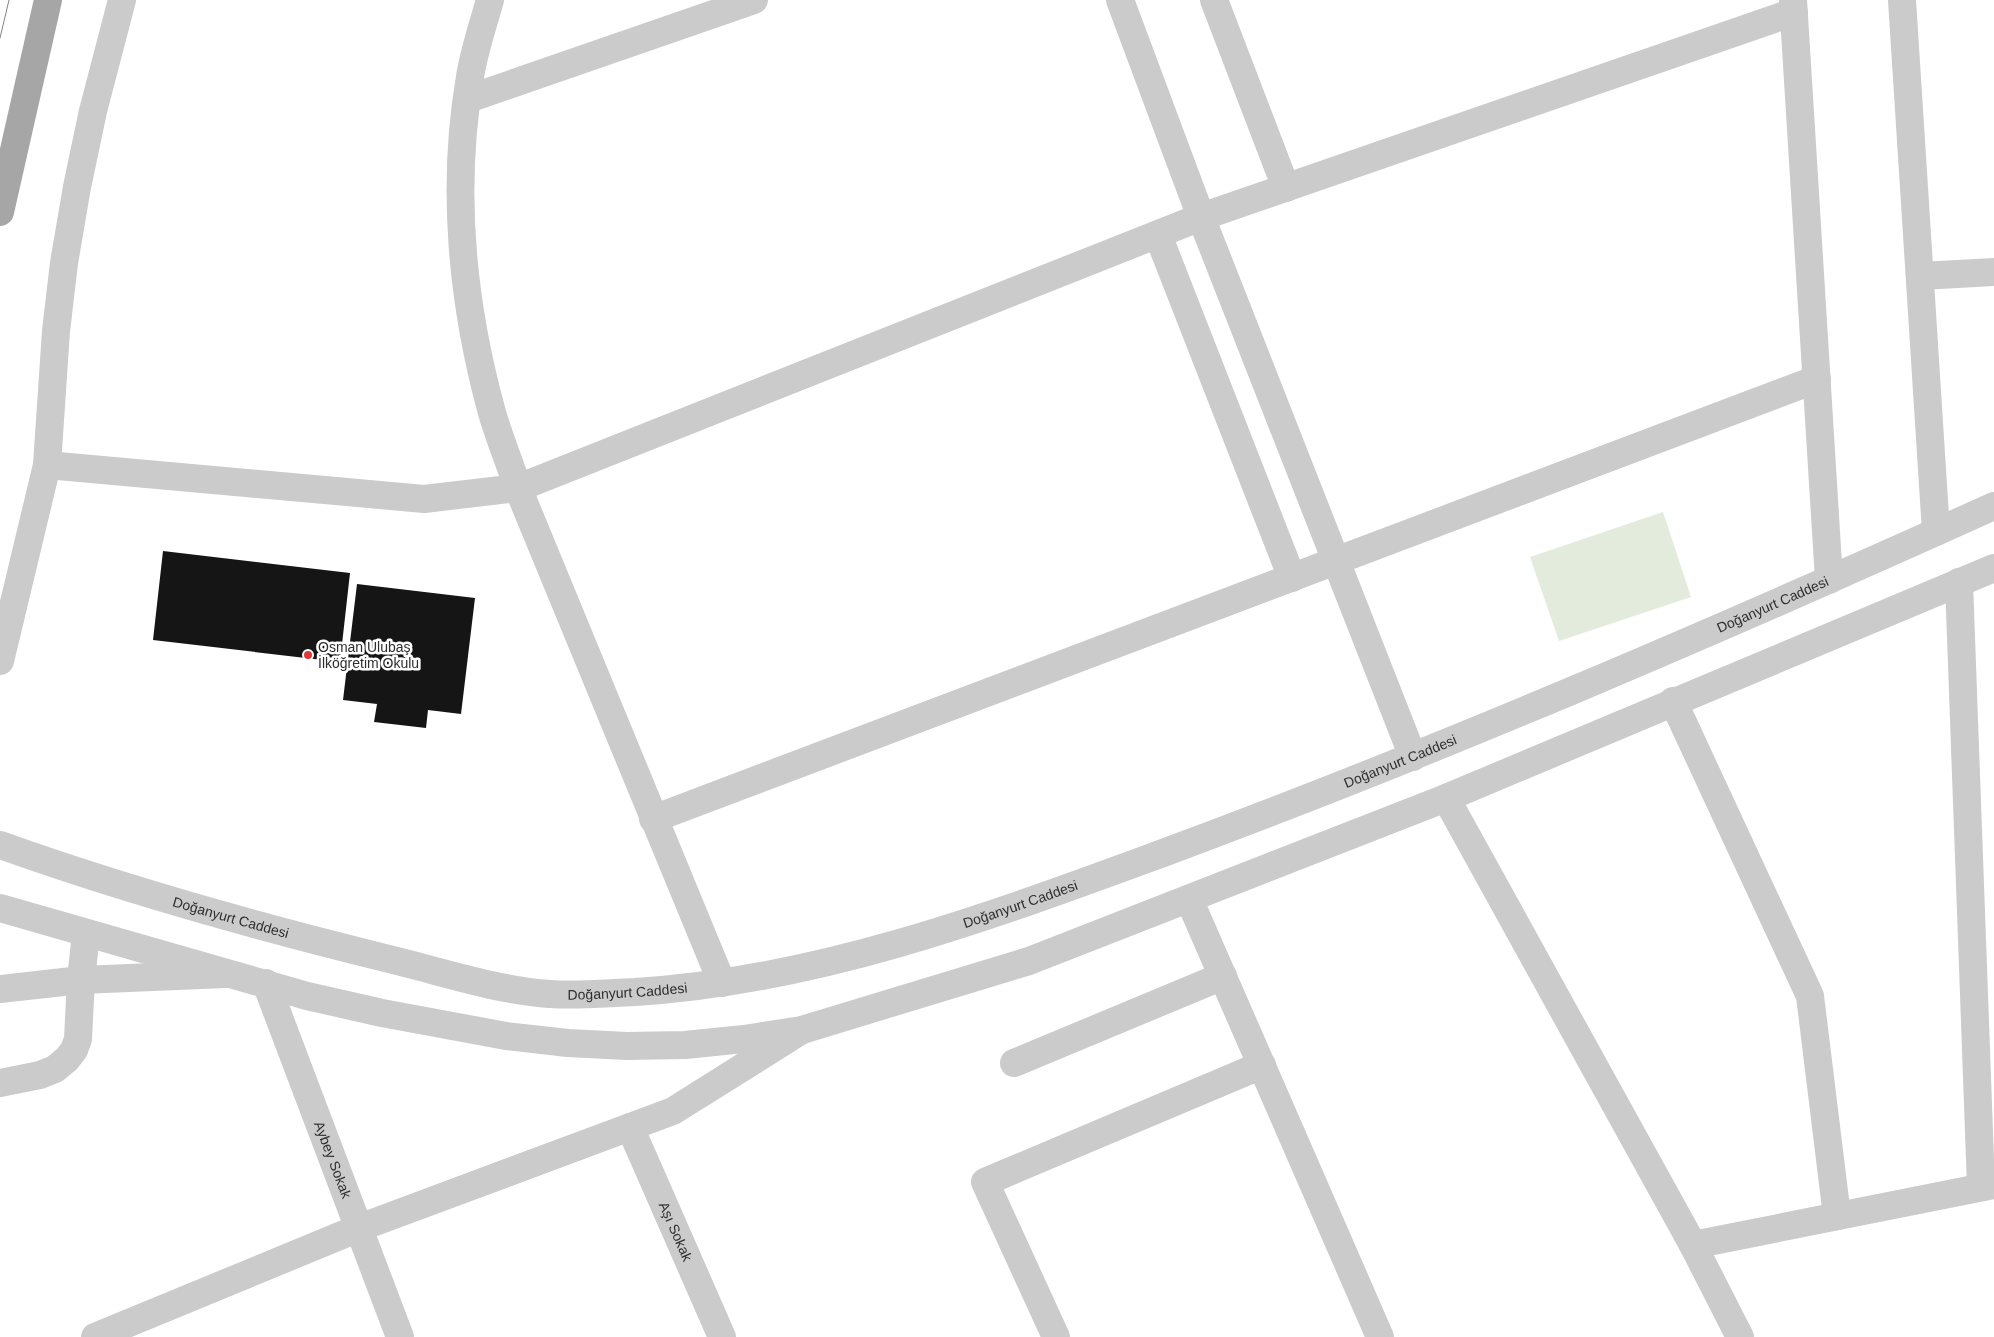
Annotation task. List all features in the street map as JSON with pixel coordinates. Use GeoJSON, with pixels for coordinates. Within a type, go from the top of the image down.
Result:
{"type":"FeatureCollection","features":[{"type":"Feature","properties":{"kind":"main road"},"geometry":{"type":"LineString","coordinates":[[0,212],[48,0]]}},
{"type":"Feature","properties":{"kind":"street"},"geometry":{"type":"LineString","coordinates":[[0,661],[47,466],[56,331],[64,263],[81,168],[122,0]]}},
{"type":"Feature","properties":{"kind":"street"},"geometry":{"type":"LineString","coordinates":[[490,0],[470,77],[464,129],[461,182],[462,234],[476,349],[491,410],[518,488],[722,983]]}},
{"type":"Feature","properties":{"kind":"street"},"geometry":{"type":"LineString","coordinates":[[468,99],[754,0]]}},
{"type":"Feature","properties":{"kind":"street"},"geometry":{"type":"LineString","coordinates":[[1120,0],[1201,217],[1413,757]]}},
{"type":"Feature","properties":{"kind":"street"},"geometry":{"type":"LineString","coordinates":[[1214,0],[1286,188]]}},
{"type":"Feature","properties":{"kind":"street"},"geometry":{"type":"LineString","coordinates":[[1902,0],[1936,532]]}},
{"type":"Feature","properties":{"kind":"street"},"geometry":{"type":"LineString","coordinates":[[47,466],[424,498],[518,488],[1201,217],[1793,6],[1829,580]]}},
{"type":"Feature","properties":{"kind":"street"},"geometry":{"type":"LineString","coordinates":[[1158,234],[1292,578]]}},
{"type":"Feature","properties":{"kind":"street"},"geometry":{"type":"LineString","coordinates":[[1921,276],[1994,272]]}},
{"type":"Feature","properties":{"kind":"street"},"geometry":{"type":"LineString","coordinates":[[653,819],[1816,379]]}},
{"type":"Feature","properties":{"kind":"street","name":"Doğanyurt Caddesi"},"geometry":{"type":"LineString","coordinates":[[0,845],[172,901],[303,938],[435,970],[474,982],[513,990],[581,995],[666,990],[722,983],[813,966],[868,953],[1135,863],[1274,812],[1604,678],[1994,506]]}},
{"type":"Feature","properties":{"kind":"street"},"geometry":{"type":"LineString","coordinates":[[0,908],[307,996],[382,1014],[506,1036],[568,1043],[627,1046],[685,1045],[744,1040],[802,1030],[1029,961],[1446,798],[1673,701],[1994,568]]}},
{"type":"Feature","properties":{"kind":"street"},"geometry":{"type":"LineString","coordinates":[[1693,1245],[1988,1186],[1959,582]]}},
{"type":"Feature","properties":{"kind":"street"},"geometry":{"type":"LineString","coordinates":[[1673,701],[1810,996],[1838,1216]]}},
{"type":"Feature","properties":{"kind":"street"},"geometry":{"type":"LineString","coordinates":[[1446,798],[1693,1245],[1740,1337]]}},
{"type":"Feature","properties":{"kind":"street"},"geometry":{"type":"LineString","coordinates":[[1189,898],[1380,1337]]}},
{"type":"Feature","properties":{"kind":"street"},"geometry":{"type":"LineString","coordinates":[[0,1083],[40,1075],[54,1069],[67,1059],[78,1039],[86,933]]}},
{"type":"Feature","properties":{"kind":"street"},"geometry":{"type":"LineString","coordinates":[[0,989],[81,980],[234,974]]}},
{"type":"Feature","properties":{"kind":"street"},"geometry":{"type":"LineString","coordinates":[[1014,1063],[1223,976]]}},
{"type":"Feature","properties":{"kind":"street","name":"Aybey Sokak"},"geometry":{"type":"LineString","coordinates":[[266,983],[400,1337]]}},
{"type":"Feature","properties":{"kind":"street"},"geometry":{"type":"LineString","coordinates":[[95,1337],[358,1228],[673,1111],[802,1030]]}},
{"type":"Feature","properties":{"kind":"street"},"geometry":{"type":"LineString","coordinates":[[1056,1337],[985,1182],[1262,1065]]}},
{"type":"Feature","properties":{"kind":"street","name":"Aşı Sokak"},"geometry":{"type":"LineString","coordinates":[[630,1126],[722,1337]]}},
{"type":"Feature","properties":{"kind":"green space"},"geometry":{"type":"Polygon","coordinates":[[[1663,512],[1691,597],[1559,641],[1530,557],[1663,512]]]}},
{"type":"Feature","properties":{"kind":"building"},"geometry":{"type":"Polygon","coordinates":[[[163,551],[350,573],[340,662],[153,640],[163,551]]]}},
{"type":"Feature","properties":{"kind":"building"},"geometry":{"type":"Polygon","coordinates":[[[357,584],[475,598],[461,714],[428,710],[426,728],[374,722],[377,704],[343,700],[357,584]]]}},
{"type":"Feature","properties":{"kind":"tram line"},"geometry":{"type":"LineString","coordinates":[[0,38],[9,0]]}},
{"type":"Feature","properties":{"kind":"place","name":"Osman Ulubaş İlköğretim Okulu"},"geometry":{"type":"Point","coordinates":[308,655]}}]}
